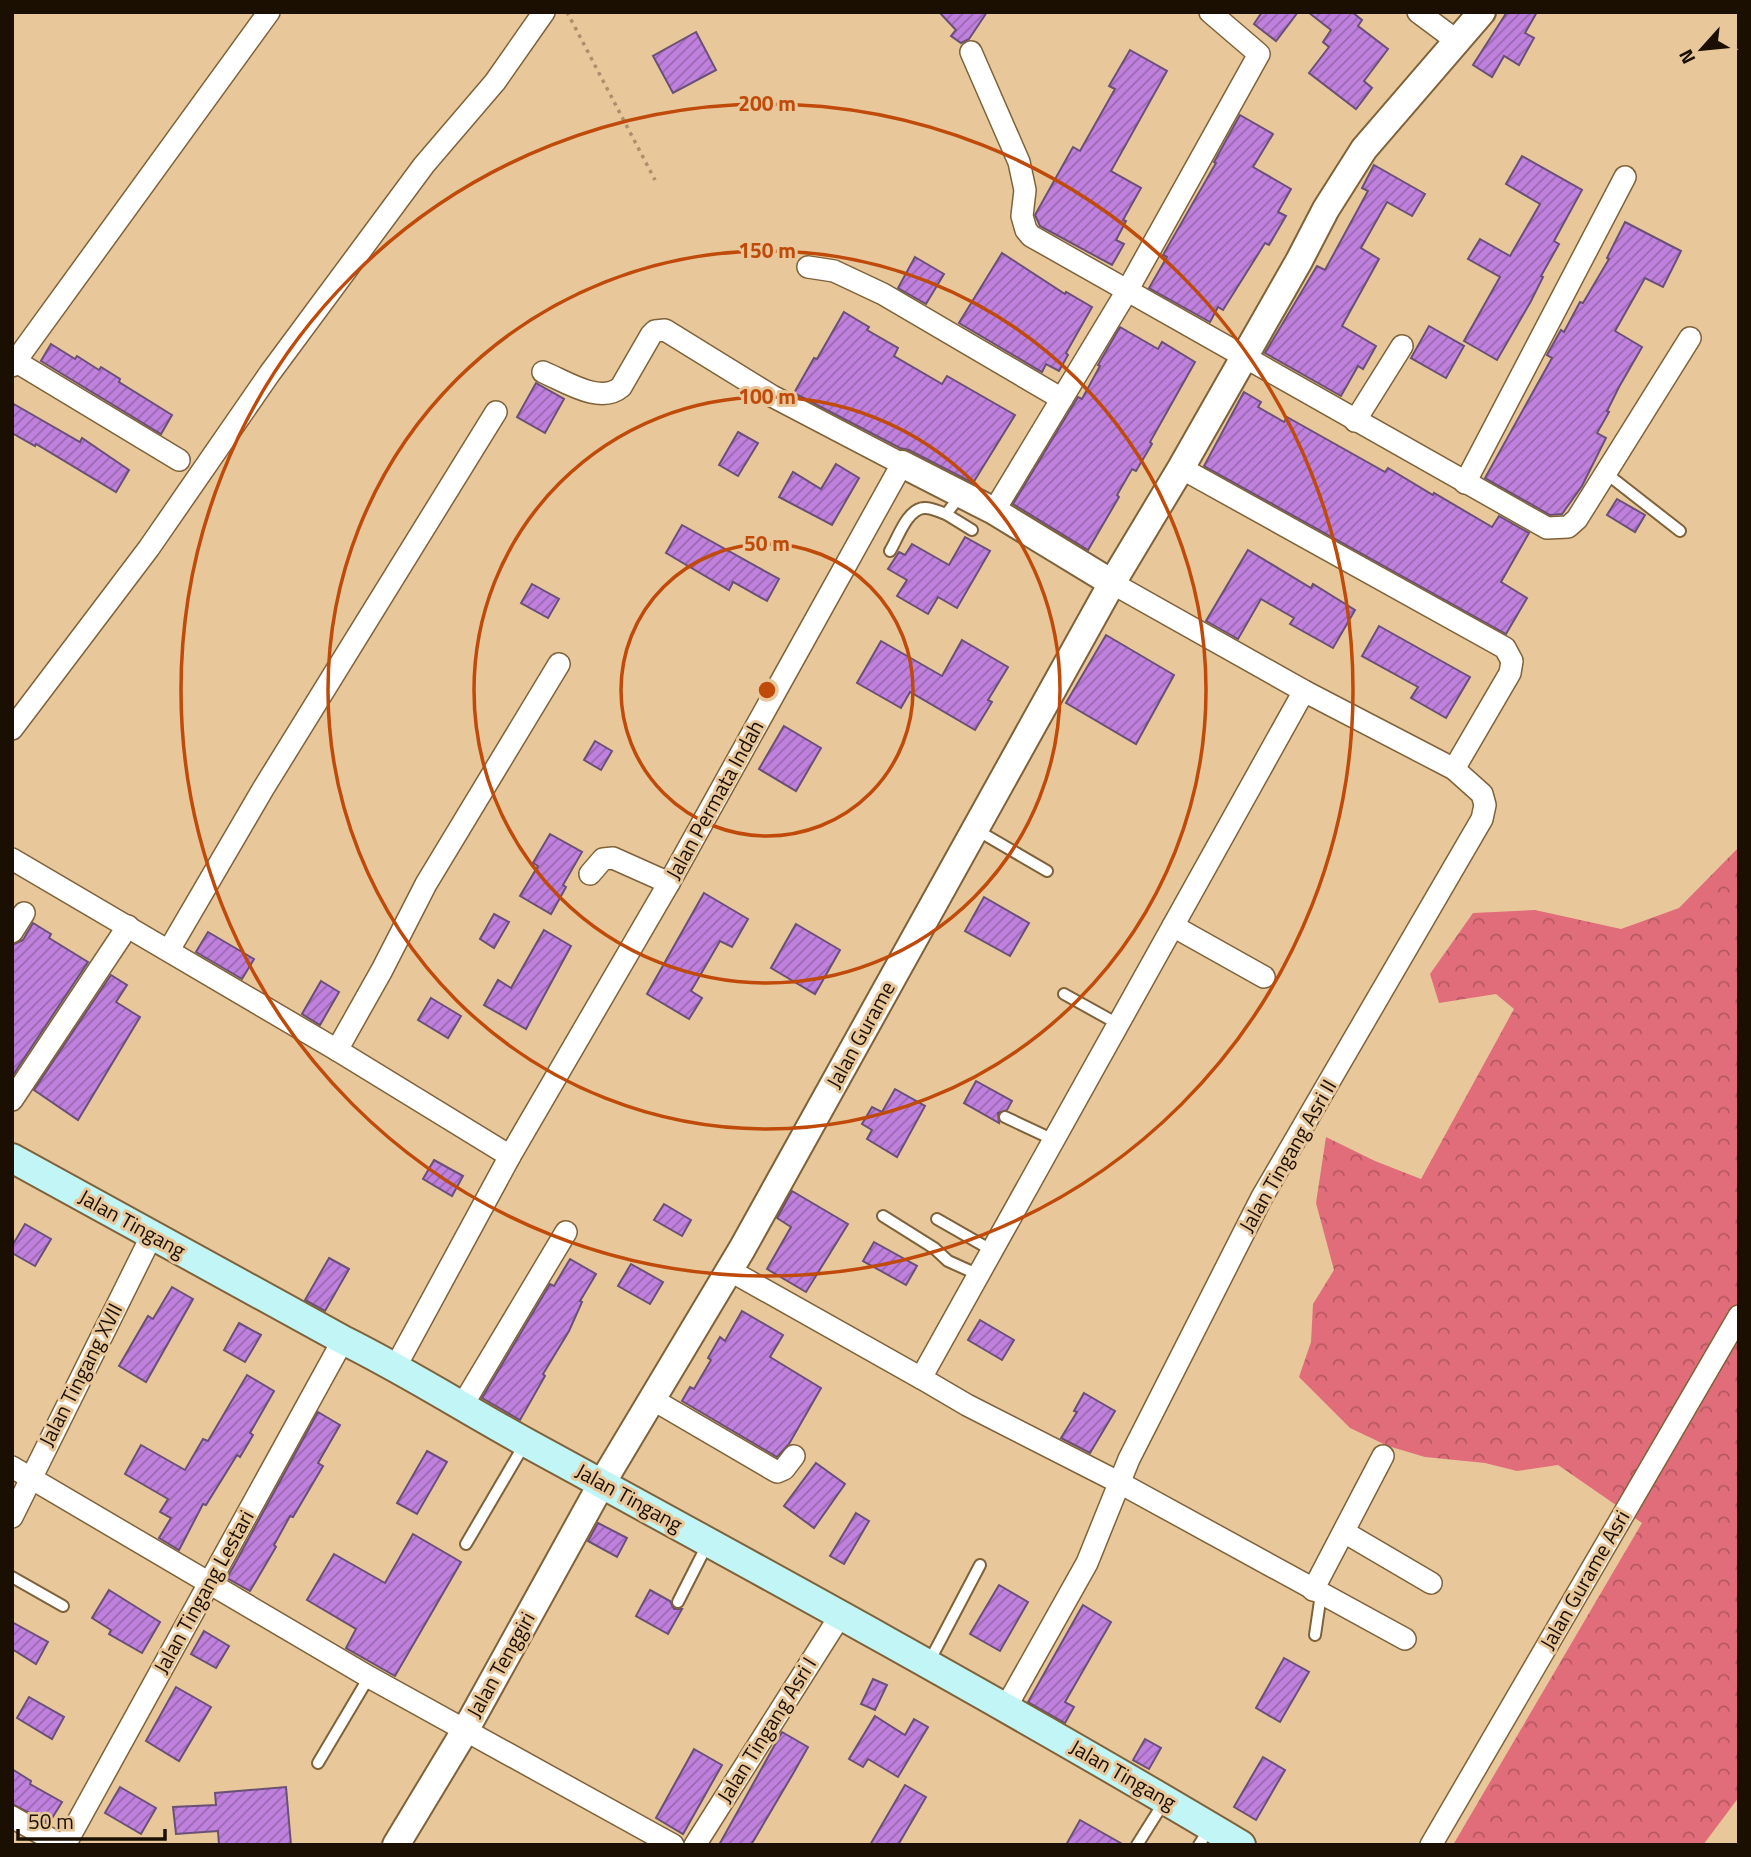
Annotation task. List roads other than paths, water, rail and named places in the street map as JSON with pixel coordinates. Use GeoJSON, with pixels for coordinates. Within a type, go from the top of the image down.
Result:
{"type":"FeatureCollection","features":[{"type":"Feature","properties":{"kind":"main road","name":"Jalan Tingang"},"geometry":{"type":"LineString","coordinates":[[12,1158],[343,1340],[396,1366],[462,1406],[1166,1800],[1205,1835],[1241,1845]]}},
{"type":"Feature","properties":{"kind":"street"},"geometry":{"type":"LineString","coordinates":[[179,460],[14,363],[269,12]]}},
{"type":"Feature","properties":{"kind":"street"},"geometry":{"type":"LineString","coordinates":[[12,729],[149,548],[270,373],[416,176],[495,82],[544,12]]}},
{"type":"Feature","properties":{"kind":"street"},"geometry":{"type":"LineString","coordinates":[[994,512],[1127,290],[1259,54],[1210,12]]}},
{"type":"Feature","properties":{"kind":"street"},"geometry":{"type":"LineString","coordinates":[[1418,12],[1457,41]]}},
{"type":"Feature","properties":{"kind":"street","name":"Jalan Gurame"},"geometry":{"type":"LineString","coordinates":[[602,1483],[742,1249],[1112,583],[1181,468],[1326,209],[1364,149],[1482,12]]}},
{"type":"Feature","properties":{"kind":"street"},"geometry":{"type":"LineString","coordinates":[[971,52],[1019,162],[1023,178],[1022,216],[1026,230],[1037,241],[1547,528],[1568,527],[1577,519],[1690,338]]}},
{"type":"Feature","properties":{"kind":"street"},"geometry":{"type":"LineString","coordinates":[[1465,483],[1625,177]]}},
{"type":"Feature","properties":{"kind":"street"},"geometry":{"type":"LineString","coordinates":[[808,267],[834,271],[883,295],[1062,399]]}},
{"type":"Feature","properties":{"kind":"street"},"geometry":{"type":"LineString","coordinates":[[543,372],[597,394],[615,392],[621,387],[651,335],[655,331],[665,330],[772,396],[902,464],[954,504],[994,512],[1112,583]]}},
{"type":"Feature","properties":{"kind":"street"},"geometry":{"type":"LineString","coordinates":[[1355,421],[1402,346]]}},
{"type":"Feature","properties":{"kind":"street"},"geometry":{"type":"LineString","coordinates":[[169,950],[263,789],[496,412]]}},
{"type":"Feature","properties":{"kind":"street","name":"Jalan Permata Indah"},"geometry":{"type":"LineString","coordinates":[[396,1366],[510,1156],[669,883],[902,464]]}},
{"type":"Feature","properties":{"kind":"street"},"geometry":{"type":"LineString","coordinates":[[1181,468],[1505,648],[1512,661],[1510,673],[1454,769]]}},
{"type":"Feature","properties":{"kind":"street","name":"Jalan Tingang Asri II"},"geometry":{"type":"LineString","coordinates":[[1005,1709],[1087,1563],[1129,1459],[1262,1197],[1482,819],[1485,806],[1482,794],[1454,769],[1304,691],[1112,583]]}},
{"type":"Feature","properties":{"kind":"street"},"geometry":{"type":"LineString","coordinates":[[337,1050],[426,884],[559,664]]}},
{"type":"Feature","properties":{"kind":"street"},"geometry":{"type":"LineString","coordinates":[[921,1378],[1304,691]]}},
{"type":"Feature","properties":{"kind":"street"},"geometry":{"type":"LineString","coordinates":[[590,874],[603,859],[613,858],[669,883]]}},
{"type":"Feature","properties":{"kind":"street"},"geometry":{"type":"LineString","coordinates":[[12,859],[337,1050],[510,1156]]}},
{"type":"Feature","properties":{"kind":"street"},"geometry":{"type":"LineString","coordinates":[[12,932],[24,913]]}},
{"type":"Feature","properties":{"kind":"street"},"geometry":{"type":"LineString","coordinates":[[12,1100],[128,926]]}},
{"type":"Feature","properties":{"kind":"street"},"geometry":{"type":"LineString","coordinates":[[1173,926],[1264,977]]}},
{"type":"Feature","properties":{"kind":"street"},"geometry":{"type":"LineString","coordinates":[[462,1406],[566,1232]]}},
{"type":"Feature","properties":{"kind":"street","name":"Jalan Tingang XVII"},"geometry":{"type":"LineString","coordinates":[[12,1517],[21,1473],[152,1235]]}},
{"type":"Feature","properties":{"kind":"street"},"geometry":{"type":"LineString","coordinates":[[729,1270],[967,1405],[1119,1483],[1405,1639]]}},
{"type":"Feature","properties":{"kind":"street","name":"Jalan Gurame Asri"},"geometry":{"type":"LineString","coordinates":[[1431,1845],[1739,1316]]}},
{"type":"Feature","properties":{"kind":"street","name":"Jalan Tingang Lestari"},"geometry":{"type":"LineString","coordinates":[[63,1845],[343,1340]]}},
{"type":"Feature","properties":{"kind":"street"},"geometry":{"type":"LineString","coordinates":[[652,1399],[777,1472],[784,1469],[794,1456]]}},
{"type":"Feature","properties":{"kind":"street"},"geometry":{"type":"LineString","coordinates":[[1317,1592],[1383,1457]]}},
{"type":"Feature","properties":{"kind":"street"},"geometry":{"type":"LineString","coordinates":[[21,1473],[369,1677],[466,1729],[663,1842]]}},
{"type":"Feature","properties":{"kind":"street","name":"Jalan Tenggiri"},"geometry":{"type":"LineString","coordinates":[[396,1845],[466,1729],[602,1483]]}},
{"type":"Feature","properties":{"kind":"street"},"geometry":{"type":"LineString","coordinates":[[1344,1532],[1431,1583]]}},
{"type":"Feature","properties":{"kind":"street","name":"Jalan Tingang Asri I"},"geometry":{"type":"LineString","coordinates":[[695,1845],[839,1616]]}},
{"type":"Feature","properties":{"kind":"street"},"geometry":{"type":"LineString","coordinates":[[12,1817],[63,1845]]}},
{"type":"Feature","properties":{"kind":"lane"},"geometry":{"type":"LineString","coordinates":[[1607,474],[1680,531]]}},
{"type":"Feature","properties":{"kind":"lane"},"geometry":{"type":"LineString","coordinates":[[890,551],[916,509],[954,504],[972,530]]}},
{"type":"Feature","properties":{"kind":"lane"},"geometry":{"type":"LineString","coordinates":[[975,829],[1047,871]]}},
{"type":"Feature","properties":{"kind":"lane"},"geometry":{"type":"LineString","coordinates":[[1064,994],[1118,1024]]}},
{"type":"Feature","properties":{"kind":"lane"},"geometry":{"type":"LineString","coordinates":[[1005,1117],[1054,1140]]}},
{"type":"Feature","properties":{"kind":"lane"},"geometry":{"type":"LineString","coordinates":[[883,1216],[934,1248],[948,1261],[979,1275]]}},
{"type":"Feature","properties":{"kind":"lane"},"geometry":{"type":"LineString","coordinates":[[937,1219],[993,1251]]}},
{"type":"Feature","properties":{"kind":"lane"},"geometry":{"type":"LineString","coordinates":[[466,1544],[526,1442]]}},
{"type":"Feature","properties":{"kind":"lane"},"geometry":{"type":"LineString","coordinates":[[678,1602],[708,1542]]}},
{"type":"Feature","properties":{"kind":"lane"},"geometry":{"type":"LineString","coordinates":[[928,1665],[980,1565]]}},
{"type":"Feature","properties":{"kind":"lane"},"geometry":{"type":"LineString","coordinates":[[12,1577],[63,1606]]}},
{"type":"Feature","properties":{"kind":"lane"},"geometry":{"type":"LineString","coordinates":[[1315,1635],[1317,1592]]}},
{"type":"Feature","properties":{"kind":"lane"},"geometry":{"type":"LineString","coordinates":[[318,1762],[369,1677]]}},
{"type":"Feature","properties":{"kind":"lane"},"geometry":{"type":"LineString","coordinates":[[1137,1845],[1166,1800]]}}]}
